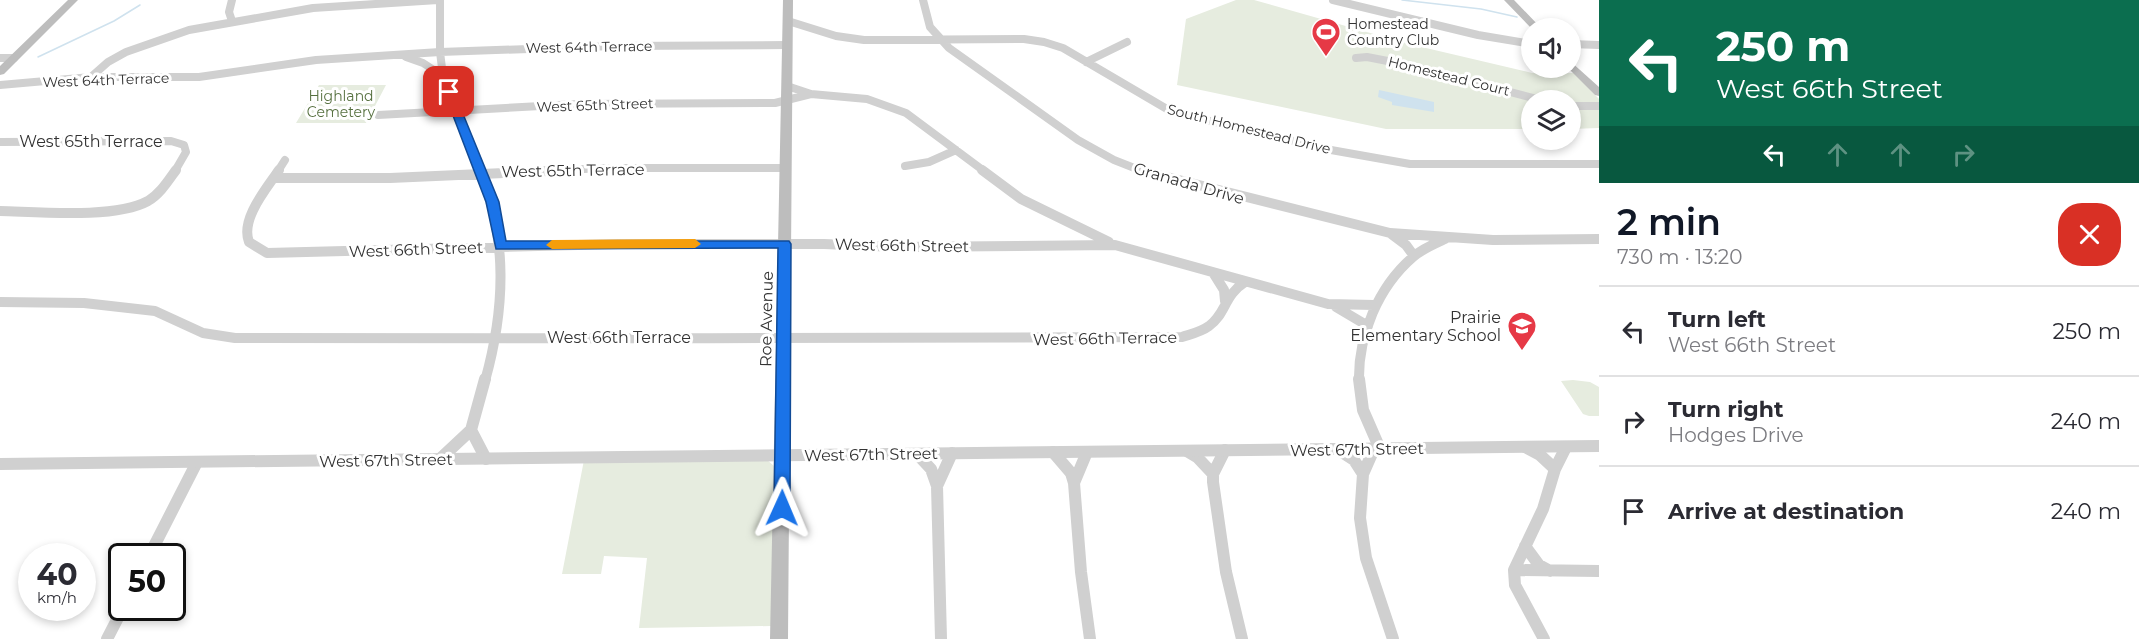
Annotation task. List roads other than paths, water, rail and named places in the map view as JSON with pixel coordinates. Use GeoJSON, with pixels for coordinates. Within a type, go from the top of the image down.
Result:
{"type":"FeatureCollection","features":[{"type":"Feature","properties":{"kind":"main road"},"geometry":{"type":"LineString","coordinates":[[0,72],[73,0]]}},
{"type":"Feature","properties":{"kind":"main road","name":"Roe Avenue"},"geometry":{"type":"LineString","coordinates":[[779,639],[788,0]]}},
{"type":"Feature","properties":{"kind":"main road"},"geometry":{"type":"LineString","coordinates":[[1509,0],[1526,18]]}},
{"type":"Feature","properties":{"kind":"main road"},"geometry":{"type":"LineString","coordinates":[[1581,75],[1599,93]]}},
{"type":"Feature","properties":{"kind":"street"},"geometry":{"type":"LineString","coordinates":[[232,0],[229,12],[232,21]]}},
{"type":"Feature","properties":{"kind":"street"},"geometry":{"type":"LineString","coordinates":[[91,77],[117,57],[143,44],[189,30],[321,7],[439,0],[443,76],[492,202],[500,246],[501,299],[490,370],[471,430],[440,459]]}},
{"type":"Feature","properties":{"kind":"street","name":"Granada Drive"},"geometry":{"type":"LineString","coordinates":[[923,0],[930,27],[941,40],[1063,130],[1114,160],[1170,180],[1390,232],[1445,238]]}},
{"type":"Feature","properties":{"kind":"street"},"geometry":{"type":"LineString","coordinates":[[1333,0],[1478,35],[1521,42]]}},
{"type":"Feature","properties":{"kind":"street","name":"South Homestead Drive"},"geometry":{"type":"LineString","coordinates":[[788,21],[851,39],[1040,40],[1061,47],[1147,101],[1172,112],[1368,158],[1427,165],[1599,164]]}},
{"type":"Feature","properties":{"kind":"street","name":"South Homestead Drive"},"geometry":{"type":"LineString","coordinates":[[788,32],[810,28]]}},
{"type":"Feature","properties":{"kind":"street"},"geometry":{"type":"LineString","coordinates":[[1086,62],[1127,42]]}},
{"type":"Feature","properties":{"kind":"street"},"geometry":{"type":"LineString","coordinates":[[1581,44],[1599,45]]}},
{"type":"Feature","properties":{"kind":"street","name":"West 64th Terrace"},"geometry":{"type":"LineString","coordinates":[[0,85],[91,77],[199,76],[316,60],[440,52],[613,46],[787,45]]}},
{"type":"Feature","properties":{"kind":"street","name":"West 64th Terrace"},"geometry":{"type":"LineString","coordinates":[[391,55],[412,58],[443,76]]}},
{"type":"Feature","properties":{"kind":"street","name":"Homestead Court"},"geometry":{"type":"LineString","coordinates":[[1356,58],[1367,57],[1403,64],[1521,94]]}},
{"type":"Feature","properties":{"kind":"street"},"geometry":{"type":"LineString","coordinates":[[0,58],[14,58]]}},
{"type":"Feature","properties":{"kind":"street","name":"West 65th Street"},"geometry":{"type":"LineString","coordinates":[[787,94],[811,94]]}},
{"type":"Feature","properties":{"kind":"street","name":"West 65th Street"},"geometry":{"type":"LineString","coordinates":[[378,115],[787,94],[856,97],[887,104],[920,121],[1021,199],[1115,245]]}},
{"type":"Feature","properties":{"kind":"street"},"geometry":{"type":"LineString","coordinates":[[1581,106],[1599,106]]}},
{"type":"Feature","properties":{"kind":"street","name":"West 65th Terrace"},"geometry":{"type":"LineString","coordinates":[[0,142],[179,142],[184,145],[186,152],[149,201],[128,209],[0,211]]}},
{"type":"Feature","properties":{"kind":"street"},"geometry":{"type":"LineString","coordinates":[[905,166],[929,162],[956,150]]}},
{"type":"Feature","properties":{"kind":"street"},"geometry":{"type":"LineString","coordinates":[[274,178],[285,160]]}},
{"type":"Feature","properties":{"kind":"street","name":"West 65th Terrace"},"geometry":{"type":"LineString","coordinates":[[274,178],[390,178],[606,168],[786,168]]}},
{"type":"Feature","properties":{"kind":"street","name":"West 66th Street"},"geometry":{"type":"LineString","coordinates":[[274,178],[252,216],[247,233],[252,246],[267,253],[500,246],[1115,245],[1328,304],[1374,305]]}},
{"type":"Feature","properties":{"kind":"street"},"geometry":{"type":"LineString","coordinates":[[1053,245],[1067,235],[1065,222]]}},
{"type":"Feature","properties":{"kind":"street"},"geometry":{"type":"LineString","coordinates":[[1390,232],[1406,245],[1414,256]]}},
{"type":"Feature","properties":{"kind":"street"},"geometry":{"type":"LineString","coordinates":[[1393,639],[1373,586],[1360,536],[1359,500],[1363,474],[1377,449],[1360,399],[1359,380],[1374,305],[1395,276],[1414,256],[1445,238],[1599,239]]}},
{"type":"Feature","properties":{"kind":"street"},"geometry":{"type":"LineString","coordinates":[[1214,274],[1224,290],[1225,301]]}},
{"type":"Feature","properties":{"kind":"street","name":"West 66th Terrace"},"geometry":{"type":"LineString","coordinates":[[0,302],[84,303],[155,311],[203,333],[235,338],[784,337],[894,340],[1182,337],[1206,330],[1215,324],[1230,292],[1245,282]]}},
{"type":"Feature","properties":{"kind":"street"},"geometry":{"type":"LineString","coordinates":[[1328,304],[1349,313],[1368,326]]}},
{"type":"Feature","properties":{"kind":"street"},"geometry":{"type":"LineString","coordinates":[[471,430],[486,459]]}},
{"type":"Feature","properties":{"kind":"street","name":"West 67th Street"},"geometry":{"type":"LineString","coordinates":[[0,464],[1599,446]]}},
{"type":"Feature","properties":{"kind":"street"},"geometry":{"type":"LineString","coordinates":[[1525,447],[1540,455],[1554,469]]}},
{"type":"Feature","properties":{"kind":"street"},"geometry":{"type":"LineString","coordinates":[[1544,639],[1515,585],[1514,570],[1543,509],[1554,469],[1566,447]]}},
{"type":"Feature","properties":{"kind":"street"},"geometry":{"type":"LineString","coordinates":[[1337,449],[1354,460],[1363,474]]}},
{"type":"Feature","properties":{"kind":"street"},"geometry":{"type":"LineString","coordinates":[[1225,450],[1213,474],[1226,572],[1242,639]]}},
{"type":"Feature","properties":{"kind":"street"},"geometry":{"type":"LineString","coordinates":[[1187,451],[1197,457],[1213,474]]}},
{"type":"Feature","properties":{"kind":"street"},"geometry":{"type":"LineString","coordinates":[[1053,452],[1067,468],[1074,483],[1081,572],[1090,639]]}},
{"type":"Feature","properties":{"kind":"street"},"geometry":{"type":"LineString","coordinates":[[1074,483],[1087,452]]}},
{"type":"Feature","properties":{"kind":"street"},"geometry":{"type":"LineString","coordinates":[[937,486],[952,453]]}},
{"type":"Feature","properties":{"kind":"street"},"geometry":{"type":"LineString","coordinates":[[917,454],[931,469],[937,486],[941,639]]}},
{"type":"Feature","properties":{"kind":"street"},"geometry":{"type":"LineString","coordinates":[[156,543],[197,462]]}},
{"type":"Feature","properties":{"kind":"street"},"geometry":{"type":"LineString","coordinates":[[1525,546],[1539,565],[1550,571]]}},
{"type":"Feature","properties":{"kind":"street"},"geometry":{"type":"LineString","coordinates":[[1514,570],[1599,571]]}},
{"type":"Feature","properties":{"kind":"street"},"geometry":{"type":"LineString","coordinates":[[107,639],[116,621]]}},
{"type":"Feature","properties":{"kind":"water"},"geometry":{"type":"Polygon","coordinates":[[[1379,90],[1434,102],[1434,112],[1392,105],[1392,102],[1378,97],[1379,90]]]}},
{"type":"Feature","properties":{"kind":"waterway"},"geometry":{"type":"LineString","coordinates":[[1402,0],[1481,9],[1517,17]]}},
{"type":"Feature","properties":{"kind":"waterway"},"geometry":{"type":"LineString","coordinates":[[38,57],[114,21],[140,5]]}},
{"type":"Feature","properties":{"kind":"place","name":"Homestead Country Club"},"geometry":{"type":"Point","coordinates":[1326,58]}},
{"type":"Feature","properties":{"kind":"place","name":"Prairie Elementary School"},"geometry":{"type":"Point","coordinates":[1522,352]}},
{"type":"Feature","properties":{"kind":"park label","name":"Highland Cemetery"},"geometry":{"type":"Point","coordinates":[341,104]}}]}
